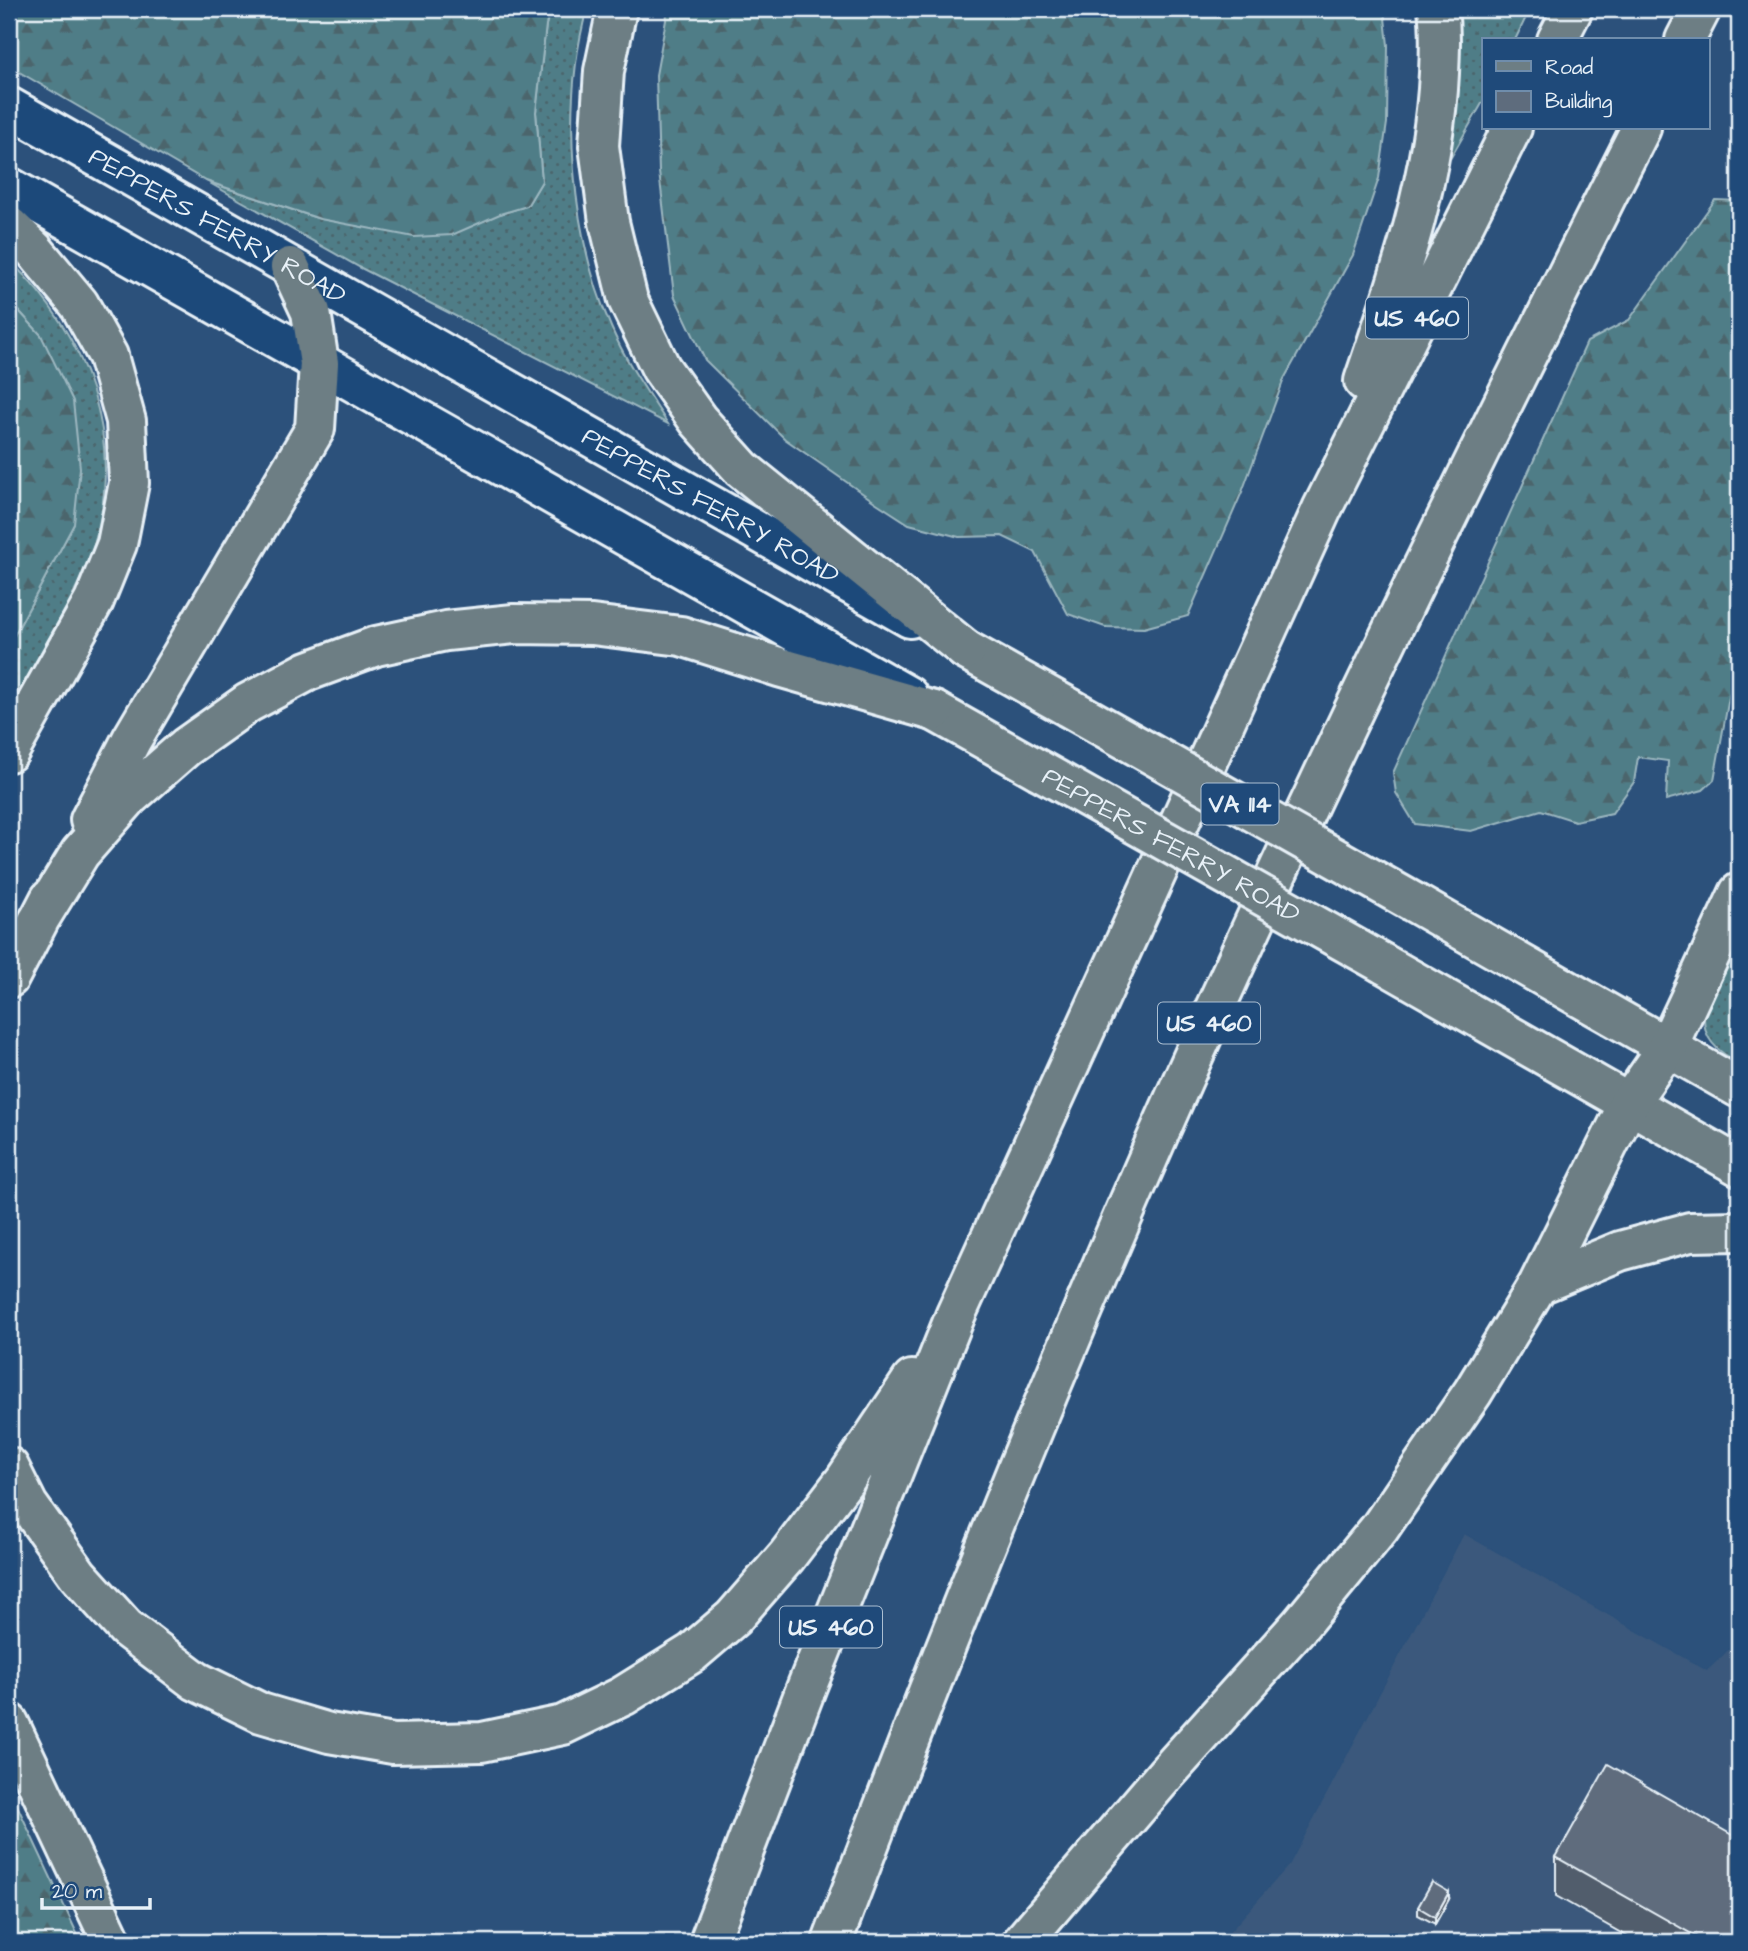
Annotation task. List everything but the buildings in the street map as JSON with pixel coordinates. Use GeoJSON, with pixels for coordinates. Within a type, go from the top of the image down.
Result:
{"type":"FeatureCollection","features":[{"type":"Feature","properties":{"kind":"main road"},"geometry":{"type":"LineString","coordinates":[[617,9],[604,71],[599,146],[609,222],[628,300],[661,368],[698,421],[742,469],[966,650]]}},
{"type":"Feature","properties":{"kind":"main road"},"geometry":{"type":"LineString","coordinates":[[1322,509],[1402,267],[1426,179],[1438,103],[1441,32],[1438,9]]}},
{"type":"Feature","properties":{"kind":"main road"},"geometry":{"type":"LineString","coordinates":[[1558,38],[1573,9]]}},
{"type":"Feature","properties":{"kind":"main road"},"geometry":{"type":"LineString","coordinates":[[1686,38],[1701,9]]}},
{"type":"Feature","properties":{"kind":"main road","name":"US 460"},"geometry":{"type":"LineString","coordinates":[[709,1942],[807,1686],[956,1314],[1322,509],[1512,130]]}},
{"type":"Feature","properties":{"kind":"main road","name":"US 460"},"geometry":{"type":"LineString","coordinates":[[832,1942],[954,1626],[1049,1393],[1226,982],[1411,589],[1640,130]]}},
{"type":"Feature","properties":{"kind":"main road"},"geometry":{"type":"LineString","coordinates":[[9,226],[34,250],[79,304],[108,356],[126,421],[129,482],[117,544],[93,601],[9,752]]}},
{"type":"Feature","properties":{"kind":"main road"},"geometry":{"type":"LineString","coordinates":[[9,978],[132,739],[315,429],[320,363],[312,312],[290,267]]}},
{"type":"Feature","properties":{"kind":"main road"},"geometry":{"type":"LineString","coordinates":[[37,923],[80,853],[129,797],[186,747],[248,703],[308,671],[376,646],[446,631],[514,624],[592,625],[681,636],[934,711]]}},
{"type":"Feature","properties":{"kind":"main road","name":"PEPPERS FERRY ROAD"},"geometry":{"type":"LineString","coordinates":[[966,650],[1667,1048]]}},
{"type":"Feature","properties":{"kind":"main road","name":"PEPPERS FERRY ROAD"},"geometry":{"type":"LineString","coordinates":[[934,711],[1629,1103]]}},
{"type":"Feature","properties":{"kind":"main road"},"geometry":{"type":"LineString","coordinates":[[1022,1942],[1165,1775],[1300,1625],[1378,1529],[1473,1392],[1538,1285],[1629,1103],[1667,1048],[1739,892]]}},
{"type":"Feature","properties":{"kind":"main road","name":"VA 114"},"geometry":{"type":"LineString","coordinates":[[1667,1048],[1739,1088]]}},
{"type":"Feature","properties":{"kind":"main road","name":"VA 114"},"geometry":{"type":"LineString","coordinates":[[1629,1103],[1739,1166]]}},
{"type":"Feature","properties":{"kind":"main road"},"geometry":{"type":"LineString","coordinates":[[1538,1285],[1620,1251],[1690,1232],[1739,1231]]}},
{"type":"Feature","properties":{"kind":"main road"},"geometry":{"type":"LineString","coordinates":[[9,1467],[28,1505],[78,1575],[126,1628],[196,1681],[261,1713],[329,1733],[393,1744],[482,1742],[563,1725],[623,1696],[692,1653],[733,1618],[787,1556],[845,1480],[956,1314]]}},
{"type":"Feature","properties":{"kind":"main road"},"geometry":{"type":"LineString","coordinates":[[9,1723],[112,1942]]}},
{"type":"Feature","properties":{"kind":"street","name":"PEPPERS FERRY ROAD"},"geometry":{"type":"LineString","coordinates":[[9,107],[966,650]]}},
{"type":"Feature","properties":{"kind":"street","name":"PEPPERS FERRY ROAD"},"geometry":{"type":"LineString","coordinates":[[9,187],[934,711]]}},
{"type":"Feature","properties":{"kind":"shaded area"},"geometry":{"type":"Polygon","coordinates":[[[1464,1534],[1707,1671],[1739,1640],[1739,1942],[1221,1942],[1290,1864],[1464,1534]]]}},
{"type":"Feature","properties":{"kind":"green space"},"geometry":{"type":"Polygon","coordinates":[[[9,9],[550,9],[536,112],[542,181],[527,206],[500,214],[452,235],[414,237],[320,219],[206,181],[9,66],[9,9]]]}},
{"type":"Feature","properties":{"kind":"green space"},"geometry":{"type":"Polygon","coordinates":[[[550,9],[587,9],[579,47],[572,128],[579,212],[597,291],[611,327],[668,424],[359,267],[206,181],[320,219],[500,214],[527,206],[542,181],[536,112],[550,9]]]}},
{"type":"Feature","properties":{"kind":"green space"},"geometry":{"type":"Polygon","coordinates":[[[668,9],[1384,9],[1388,45],[1387,123],[1379,178],[1353,255],[1284,379],[1242,492],[1188,616],[1144,628],[1105,627],[1068,614],[1035,552],[1002,536],[959,537],[909,524],[785,439],[705,360],[674,295],[659,172],[656,75],[668,9]]]}},
{"type":"Feature","properties":{"kind":"green space"},"geometry":{"type":"Polygon","coordinates":[[[1450,9],[1530,9],[1516,38],[1482,38],[1482,103],[1450,159],[1453,95],[1450,9]]]}},
{"type":"Feature","properties":{"kind":"green space"},"geometry":{"type":"Polygon","coordinates":[[[1715,200],[1739,201],[1739,642],[1714,780],[1703,790],[1666,800],[1668,761],[1638,757],[1634,782],[1612,813],[1575,821],[1541,810],[1471,831],[1415,824],[1396,793],[1393,773],[1587,342],[1629,320],[1715,200]]]}},
{"type":"Feature","properties":{"kind":"green space"},"geometry":{"type":"Polygon","coordinates":[[[9,260],[37,290],[60,321],[79,355],[93,391],[102,427],[105,466],[102,505],[88,561],[66,608],[9,711],[9,645],[74,524],[41,335],[9,300],[9,260]]]}},
{"type":"Feature","properties":{"kind":"green space"},"geometry":{"type":"Polygon","coordinates":[[[9,300],[41,335],[73,401],[80,468],[74,524],[9,645],[9,300]]]}},
{"type":"Feature","properties":{"kind":"green space"},"geometry":{"type":"Polygon","coordinates":[[[1739,937],[1739,1062],[1712,1043],[1704,1021],[1705,1012],[1739,937]]]}},
{"type":"Feature","properties":{"kind":"green space"},"geometry":{"type":"Polygon","coordinates":[[[9,1789],[15,1801],[81,1942],[9,1942],[9,1789]]]}}]}
